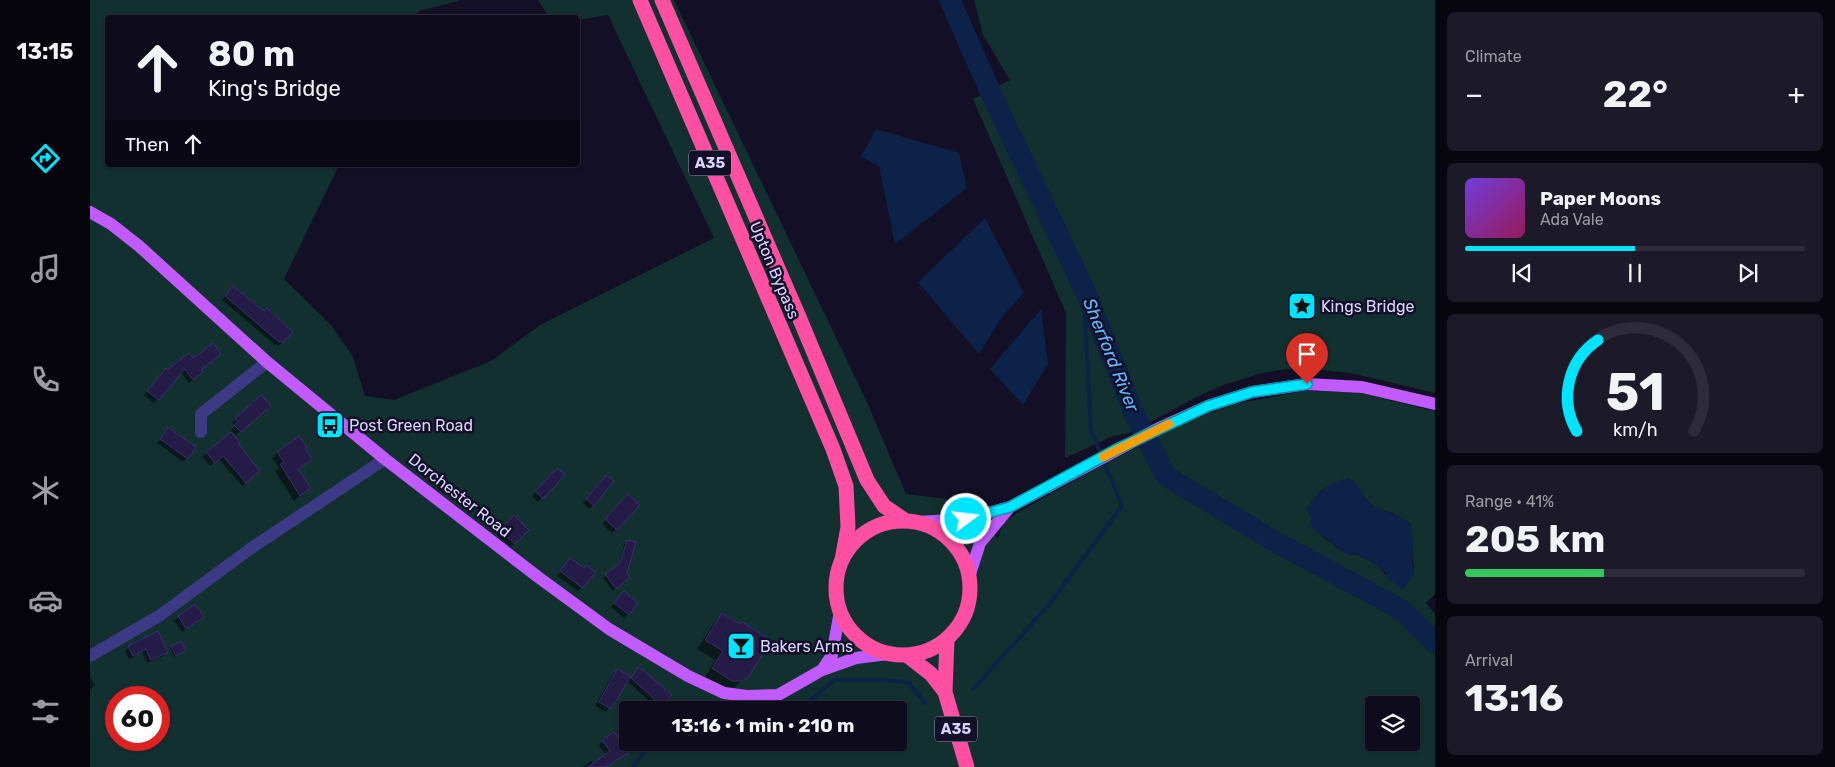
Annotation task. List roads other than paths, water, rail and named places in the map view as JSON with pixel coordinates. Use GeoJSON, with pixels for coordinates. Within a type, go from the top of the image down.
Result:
{"type":"FeatureCollection","features":[{"type":"Feature","properties":{"kind":"highway","name":"Upton Bypass"},"geometry":{"type":"LineString","coordinates":[[640,0],[846,486],[848,527],[842,560]]}},
{"type":"Feature","properties":{"kind":"highway","name":"Upton Bypass"},"geometry":{"type":"LineString","coordinates":[[662,0],[803,326],[867,480],[884,506],[913,521]]}},
{"type":"Feature","properties":{"kind":"highway"},"geometry":{"type":"LineString","coordinates":[[913,521],[936,528],[948,537],[962,554],[970,574],[971,592],[968,610],[959,627],[947,640],[929,651],[908,656],[888,654],[867,646],[851,630],[840,611],[836,594],[837,577],[842,560],[850,546],[875,527],[890,522],[913,521]]}},
{"type":"Feature","properties":{"kind":"highway","name":"A35"},"geometry":{"type":"LineString","coordinates":[[947,640],[945,692],[967,767]]}},
{"type":"Feature","properties":{"kind":"highway","name":"A35"},"geometry":{"type":"LineString","coordinates":[[908,656],[931,674],[945,692]]}},
{"type":"Feature","properties":{"kind":"main road","name":"Dorchester Road"},"geometry":{"type":"LineString","coordinates":[[90,212],[111,224],[139,246],[267,362],[385,459],[538,577],[609,629],[688,676],[724,692],[746,696],[778,695],[822,670],[856,658],[888,654]]}},
{"type":"Feature","properties":{"kind":"main road"},"geometry":{"type":"LineString","coordinates":[[913,521],[966,519],[1010,507],[1157,429],[1208,406],[1252,392],[1307,384],[1362,387],[1435,404]]}},
{"type":"Feature","properties":{"kind":"main road"},"geometry":{"type":"LineString","coordinates":[[970,574],[980,543],[1010,507]]}},
{"type":"Feature","properties":{"kind":"main road"},"geometry":{"type":"LineString","coordinates":[[822,670],[832,655],[840,611]]}},
{"type":"Feature","properties":{"kind":"street"},"geometry":{"type":"LineString","coordinates":[[201,432],[202,414],[267,362]]}},
{"type":"Feature","properties":{"kind":"street"},"geometry":{"type":"LineString","coordinates":[[90,656],[159,616],[250,549],[385,459]]}},
{"type":"Feature","properties":{"kind":"water"},"geometry":{"type":"Polygon","coordinates":[[[876,129],[959,153],[967,188],[895,244],[879,166],[861,157],[876,129]]]}},
{"type":"Feature","properties":{"kind":"water"},"geometry":{"type":"Polygon","coordinates":[[[985,218],[1024,293],[1002,317],[979,354],[918,282],[985,218]]]}},
{"type":"Feature","properties":{"kind":"water"},"geometry":{"type":"Polygon","coordinates":[[[1041,309],[1048,364],[1023,405],[990,369],[1041,309]]]}},
{"type":"Feature","properties":{"kind":"water"},"geometry":{"type":"Polygon","coordinates":[[[1349,478],[1359,486],[1370,503],[1410,523],[1414,575],[1403,590],[1388,579],[1384,571],[1369,560],[1355,554],[1346,554],[1311,525],[1312,517],[1306,510],[1314,499],[1330,485],[1349,478]]]}},
{"type":"Feature","properties":{"kind":"waterway","name":"Sherford River"},"geometry":{"type":"LineString","coordinates":[[950,0],[994,100],[1087,295],[1133,411],[1166,476],[1274,541],[1402,610],[1435,643]]}},
{"type":"Feature","properties":{"kind":"waterway"},"geometry":{"type":"LineString","coordinates":[[973,689],[1048,606],[1122,506],[1091,430],[1085,318],[1087,295]]}},
{"type":"Feature","properties":{"kind":"waterway"},"geometry":{"type":"LineString","coordinates":[[810,701],[834,680],[881,680],[908,682],[925,703]]}},
{"type":"Feature","properties":{"kind":"waterway"},"geometry":{"type":"LineString","coordinates":[[633,767],[645,751]]}},
{"type":"Feature","properties":{"kind":"place","name":"Kings Bridge"},"geometry":{"type":"Point","coordinates":[1302,306]}},
{"type":"Feature","properties":{"kind":"place","name":"Post Green Road"},"geometry":{"type":"Point","coordinates":[330,425]}},
{"type":"Feature","properties":{"kind":"place","name":"Bakers Arms"},"geometry":{"type":"Point","coordinates":[741,646]}}]}
